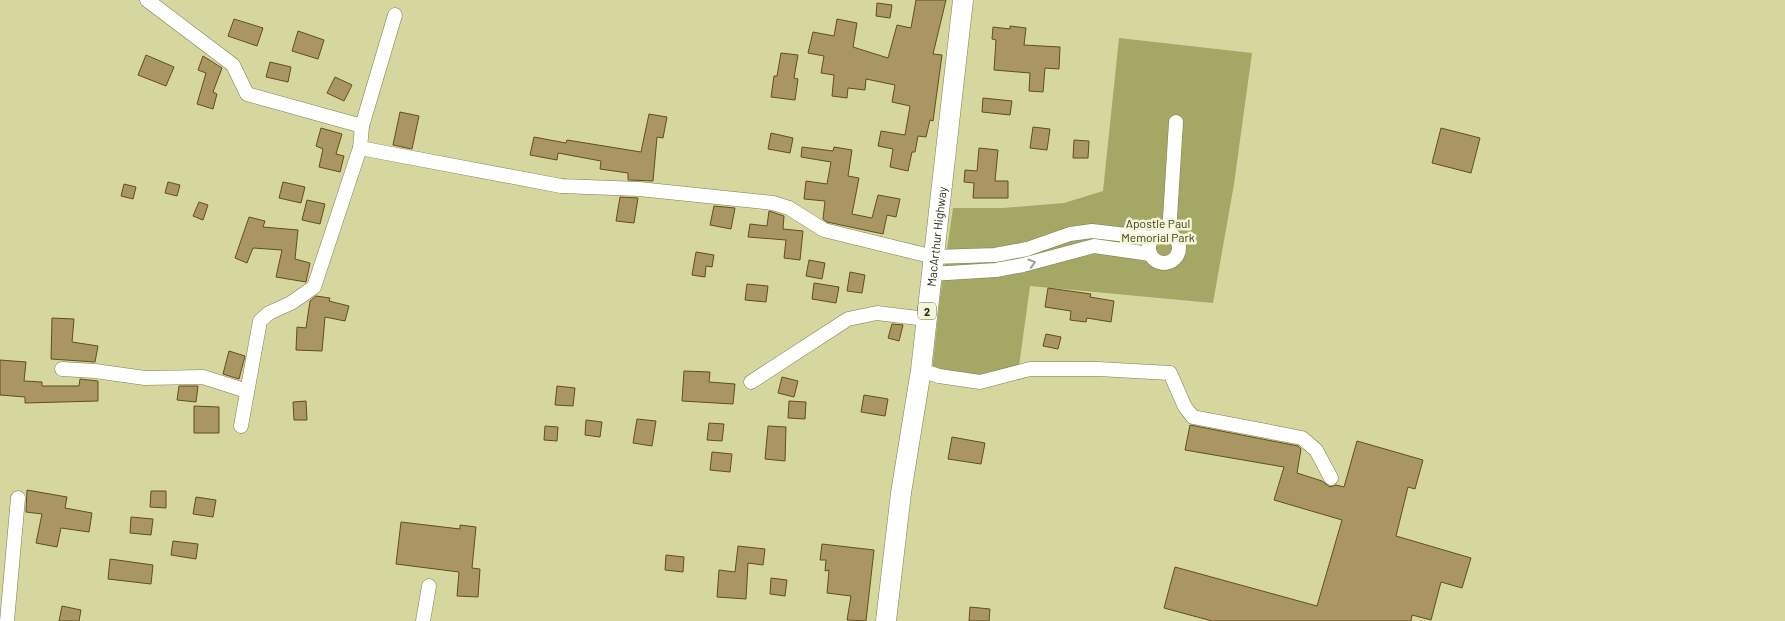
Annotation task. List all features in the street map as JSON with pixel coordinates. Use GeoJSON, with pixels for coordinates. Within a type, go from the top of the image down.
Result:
{"type":"FeatureCollection","features":[{"type":"Feature","properties":{"kind":"highway","name":"MacArthur Highway"},"geometry":{"type":"LineString","coordinates":[[886,621],[901,493],[921,370],[963,0]]}},
{"type":"Feature","properties":{"kind":"street"},"geometry":{"type":"LineString","coordinates":[[147,0],[233,65],[247,94],[362,126]]}},
{"type":"Feature","properties":{"kind":"street"},"geometry":{"type":"LineString","coordinates":[[241,426],[260,322],[269,313],[304,296],[314,287],[318,278],[360,148],[362,126],[395,15]]}},
{"type":"Feature","properties":{"kind":"street"},"geometry":{"type":"LineString","coordinates":[[1169,234],[1176,122]]}},
{"type":"Feature","properties":{"kind":"street"},"geometry":{"type":"LineString","coordinates":[[360,148],[561,186],[638,189],[773,203],[789,208],[824,230],[933,265],[968,272],[996,270],[1023,265],[1094,246],[1150,254],[1158,262],[1164,263],[1175,258],[1179,248],[1174,237],[1169,234],[1158,235],[1150,243],[1150,254]]}},
{"type":"Feature","properties":{"kind":"street"},"geometry":{"type":"LineString","coordinates":[[933,265],[968,256],[995,255],[1027,249],[1070,234],[1092,231],[1153,238]]}},
{"type":"Feature","properties":{"kind":"street"},"geometry":{"type":"LineString","coordinates":[[1092,231],[1094,246]]}},
{"type":"Feature","properties":{"kind":"street"},"geometry":{"type":"LineString","coordinates":[[995,255],[996,270]]}},
{"type":"Feature","properties":{"kind":"street"},"geometry":{"type":"LineString","coordinates":[[968,256],[968,272]]}},
{"type":"Feature","properties":{"kind":"street"},"geometry":{"type":"LineString","coordinates":[[751,382],[848,318],[877,313],[926,319]]}},
{"type":"Feature","properties":{"kind":"street"},"geometry":{"type":"LineString","coordinates":[[62,369],[95,371],[145,378],[203,377],[247,391]]}},
{"type":"Feature","properties":{"kind":"street"},"geometry":{"type":"LineString","coordinates":[[921,370],[939,376],[980,382],[1030,369],[1098,369],[1170,373],[1185,407],[1192,417],[1302,438],[1316,450],[1331,478]]}},
{"type":"Feature","properties":{"kind":"street"},"geometry":{"type":"LineString","coordinates":[[7,621],[18,498]]}},
{"type":"Feature","properties":{"kind":"street"},"geometry":{"type":"LineString","coordinates":[[423,621],[429,586]]}},
{"type":"Feature","properties":{"kind":"green space","name":"Apostle Paul Memorial Park"},"geometry":{"type":"Polygon","coordinates":[[[1119,38],[1252,53],[1234,184],[1213,303],[1030,286],[1019,366],[982,378],[932,372],[940,297],[953,208],[1003,208],[1064,203],[1103,191],[1119,38]]]}},
{"type":"Feature","properties":{"kind":"building"},"geometry":{"type":"Polygon","coordinates":[[[916,0],[946,0],[933,54],[942,55],[933,121],[930,120],[926,137],[918,136],[915,152],[912,152],[908,171],[890,167],[893,149],[878,146],[881,131],[905,135],[910,106],[892,102],[895,85],[866,79],[865,90],[848,88],[847,98],[832,96],[834,75],[821,73],[824,56],[808,53],[813,32],[834,36],[837,19],[857,23],[853,47],[888,58],[897,25],[911,28],[916,0]]]}},
{"type":"Feature","properties":{"kind":"building"},"geometry":{"type":"Polygon","coordinates":[[[877,3],[892,5],[890,18],[876,16],[877,3]]]}},
{"type":"Feature","properties":{"kind":"building"},"geometry":{"type":"Polygon","coordinates":[[[234,19],[263,28],[257,46],[228,36],[234,19]]]}},
{"type":"Feature","properties":{"kind":"building"},"geometry":{"type":"Polygon","coordinates":[[[1010,26],[1026,28],[1024,45],[1060,47],[1059,69],[1045,68],[1043,92],[1029,91],[1030,73],[994,70],[996,40],[992,39],[993,27],[1010,29],[1010,26]]]}},
{"type":"Feature","properties":{"kind":"building"},"geometry":{"type":"Polygon","coordinates":[[[298,31],[324,40],[318,59],[292,51],[298,31]]]}},
{"type":"Feature","properties":{"kind":"building"},"geometry":{"type":"Polygon","coordinates":[[[781,53],[798,55],[794,78],[798,79],[795,100],[771,97],[774,76],[777,76],[781,53]]]}},
{"type":"Feature","properties":{"kind":"building"},"geometry":{"type":"Polygon","coordinates":[[[146,55],[174,67],[166,86],[138,75],[146,55]]]}},
{"type":"Feature","properties":{"kind":"building"},"geometry":{"type":"Polygon","coordinates":[[[203,56],[222,68],[213,92],[217,94],[213,109],[197,104],[206,73],[198,70],[203,56]]]}},
{"type":"Feature","properties":{"kind":"building"},"geometry":{"type":"Polygon","coordinates":[[[270,62],[291,67],[288,82],[266,77],[270,62]]]}},
{"type":"Feature","properties":{"kind":"building"},"geometry":{"type":"Polygon","coordinates":[[[335,77],[352,85],[344,101],[327,93],[335,77]]]}},
{"type":"Feature","properties":{"kind":"building"},"geometry":{"type":"Polygon","coordinates":[[[983,98],[1012,101],[1010,115],[982,112],[983,98]]]}},
{"type":"Feature","properties":{"kind":"building"},"geometry":{"type":"Polygon","coordinates":[[[400,112],[419,116],[412,149],[393,145],[400,112]]]}},
{"type":"Feature","properties":{"kind":"building"},"geometry":{"type":"Polygon","coordinates":[[[649,114],[667,117],[663,138],[657,137],[653,181],[628,180],[628,173],[600,169],[601,161],[558,153],[557,160],[530,155],[534,137],[566,143],[567,140],[641,152],[649,114]]]}},
{"type":"Feature","properties":{"kind":"building"},"geometry":{"type":"Polygon","coordinates":[[[1033,127],[1050,129],[1047,150],[1030,148],[1033,127]]]}},
{"type":"Feature","properties":{"kind":"building"},"geometry":{"type":"Polygon","coordinates":[[[321,128],[342,134],[336,154],[344,156],[340,172],[319,167],[323,149],[316,146],[321,128]]]}},
{"type":"Feature","properties":{"kind":"building"},"geometry":{"type":"Polygon","coordinates":[[[1441,128],[1480,138],[1471,173],[1432,163],[1441,128]]]}},
{"type":"Feature","properties":{"kind":"building"},"geometry":{"type":"Polygon","coordinates":[[[771,133],[793,138],[790,153],[768,149],[771,133]]]}},
{"type":"Feature","properties":{"kind":"building"},"geometry":{"type":"Polygon","coordinates":[[[1074,140],[1089,141],[1088,158],[1073,158],[1074,140]]]}},
{"type":"Feature","properties":{"kind":"building"},"geometry":{"type":"Polygon","coordinates":[[[802,147],[833,151],[834,147],[852,150],[848,176],[859,178],[852,214],[872,218],[878,195],[900,199],[896,217],[887,215],[883,234],[827,222],[823,219],[825,201],[804,199],[806,181],[827,184],[831,162],[801,157],[802,147]]]}},
{"type":"Feature","properties":{"kind":"building"},"geometry":{"type":"Polygon","coordinates":[[[979,148],[998,150],[995,181],[1008,181],[1008,198],[973,198],[974,183],[964,182],[965,170],[977,171],[979,148]]]}},
{"type":"Feature","properties":{"kind":"building"},"geometry":{"type":"Polygon","coordinates":[[[168,182],[180,185],[177,196],[165,193],[168,182]]]}},
{"type":"Feature","properties":{"kind":"building"},"geometry":{"type":"Polygon","coordinates":[[[283,182],[305,187],[301,203],[279,198],[283,182]]]}},
{"type":"Feature","properties":{"kind":"building"},"geometry":{"type":"Polygon","coordinates":[[[124,184],[136,187],[133,199],[121,196],[124,184]]]}},
{"type":"Feature","properties":{"kind":"building"},"geometry":{"type":"Polygon","coordinates":[[[620,197],[638,198],[634,223],[616,221],[620,197]]]}},
{"type":"Feature","properties":{"kind":"building"},"geometry":{"type":"Polygon","coordinates":[[[307,200],[325,204],[320,224],[302,220],[307,200]]]}},
{"type":"Feature","properties":{"kind":"building"},"geometry":{"type":"Polygon","coordinates":[[[199,202],[208,205],[203,220],[193,216],[199,202]]]}},
{"type":"Feature","properties":{"kind":"building"},"geometry":{"type":"Polygon","coordinates":[[[714,206],[735,208],[731,229],[710,225],[714,206]]]}},
{"type":"Feature","properties":{"kind":"building"},"geometry":{"type":"Polygon","coordinates":[[[769,211],[784,216],[783,229],[803,231],[800,260],[784,258],[786,240],[748,237],[750,224],[767,226],[769,211]]]}},
{"type":"Feature","properties":{"kind":"building"},"geometry":{"type":"Polygon","coordinates":[[[249,217],[265,221],[263,227],[298,230],[295,259],[310,263],[306,282],[276,277],[282,250],[253,248],[247,263],[235,258],[249,217]]]}},
{"type":"Feature","properties":{"kind":"building"},"geometry":{"type":"Polygon","coordinates":[[[696,252],[714,255],[712,267],[706,266],[705,277],[692,275],[696,252]]]}},
{"type":"Feature","properties":{"kind":"building"},"geometry":{"type":"Polygon","coordinates":[[[809,260],[825,263],[822,279],[806,276],[809,260]]]}},
{"type":"Feature","properties":{"kind":"building"},"geometry":{"type":"Polygon","coordinates":[[[850,272],[865,275],[862,293],[847,291],[850,272]]]}},
{"type":"Feature","properties":{"kind":"building"},"geometry":{"type":"Polygon","coordinates":[[[814,283],[839,287],[836,303],[812,299],[814,283]]]}},
{"type":"Feature","properties":{"kind":"building"},"geometry":{"type":"Polygon","coordinates":[[[747,284],[768,286],[766,302],[745,300],[747,284]]]}},
{"type":"Feature","properties":{"kind":"building"},"geometry":{"type":"Polygon","coordinates":[[[1048,288],[1091,294],[1090,297],[1114,301],[1111,322],[1087,318],[1086,322],[1070,320],[1071,311],[1045,307],[1048,288]]]}},
{"type":"Feature","properties":{"kind":"building"},"geometry":{"type":"Polygon","coordinates":[[[316,296],[330,298],[329,301],[349,306],[345,321],[325,317],[322,351],[296,350],[297,327],[306,328],[310,301],[316,296]]]}},
{"type":"Feature","properties":{"kind":"building"},"geometry":{"type":"Polygon","coordinates":[[[52,318],[74,319],[72,342],[98,346],[95,362],[51,359],[52,318]]]}},
{"type":"Feature","properties":{"kind":"building"},"geometry":{"type":"Polygon","coordinates":[[[892,324],[903,325],[899,341],[888,338],[892,324]]]}},
{"type":"Feature","properties":{"kind":"building"},"geometry":{"type":"Polygon","coordinates":[[[1046,334],[1061,337],[1058,349],[1043,346],[1046,334]]]}},
{"type":"Feature","properties":{"kind":"building"},"geometry":{"type":"Polygon","coordinates":[[[229,351],[245,356],[239,379],[223,374],[229,351]]]}},
{"type":"Feature","properties":{"kind":"building"},"geometry":{"type":"Polygon","coordinates":[[[0,360],[26,362],[24,381],[42,382],[42,386],[79,386],[80,379],[98,381],[98,401],[25,403],[25,397],[0,395],[0,360]]]}},
{"type":"Feature","properties":{"kind":"building"},"geometry":{"type":"Polygon","coordinates":[[[684,371],[710,372],[709,382],[735,384],[733,404],[682,401],[684,371]]]}},
{"type":"Feature","properties":{"kind":"building"},"geometry":{"type":"Polygon","coordinates":[[[782,377],[798,381],[794,397],[778,393],[782,377]]]}},
{"type":"Feature","properties":{"kind":"building"},"geometry":{"type":"Polygon","coordinates":[[[179,386],[198,386],[196,402],[177,400],[179,386]]]}},
{"type":"Feature","properties":{"kind":"building"},"geometry":{"type":"Polygon","coordinates":[[[557,386],[575,388],[573,406],[555,405],[557,386]]]}},
{"type":"Feature","properties":{"kind":"building"},"geometry":{"type":"Polygon","coordinates":[[[864,395],[888,399],[885,416],[861,412],[864,395]]]}},
{"type":"Feature","properties":{"kind":"building"},"geometry":{"type":"Polygon","coordinates":[[[306,401],[307,420],[294,420],[293,402],[306,401]]]}},
{"type":"Feature","properties":{"kind":"building"},"geometry":{"type":"Polygon","coordinates":[[[789,401],[806,402],[805,419],[788,418],[789,401]]]}},
{"type":"Feature","properties":{"kind":"building"},"geometry":{"type":"Polygon","coordinates":[[[194,406],[219,407],[219,433],[194,433],[194,406]]]}},
{"type":"Feature","properties":{"kind":"building"},"geometry":{"type":"Polygon","coordinates":[[[637,419],[656,421],[652,446],[633,443],[637,419]]]}},
{"type":"Feature","properties":{"kind":"building"},"geometry":{"type":"Polygon","coordinates":[[[586,420],[602,422],[600,437],[585,435],[586,420]]]}},
{"type":"Feature","properties":{"kind":"building"},"geometry":{"type":"Polygon","coordinates":[[[709,423],[724,424],[722,441],[707,440],[709,423]]]}},
{"type":"Feature","properties":{"kind":"building"},"geometry":{"type":"Polygon","coordinates":[[[1190,425],[1298,446],[1301,449],[1297,473],[1322,481],[1330,487],[1336,485],[1344,487],[1357,441],[1423,460],[1415,489],[1408,487],[1396,536],[1471,558],[1462,588],[1441,582],[1431,620],[1412,615],[1411,621],[1212,621],[1164,608],[1175,567],[1317,606],[1342,520],[1274,500],[1284,467],[1185,450],[1190,425]]]}},
{"type":"Feature","properties":{"kind":"building"},"geometry":{"type":"Polygon","coordinates":[[[545,426],[558,427],[557,441],[544,440],[545,426]]]}},
{"type":"Feature","properties":{"kind":"building"},"geometry":{"type":"Polygon","coordinates":[[[768,426],[786,427],[785,461],[765,459],[768,426]]]}},
{"type":"Feature","properties":{"kind":"building"},"geometry":{"type":"Polygon","coordinates":[[[952,437],[985,443],[981,464],[948,459],[952,437]]]}},
{"type":"Feature","properties":{"kind":"building"},"geometry":{"type":"Polygon","coordinates":[[[712,452],[732,454],[730,472],[710,470],[712,452]]]}},
{"type":"Feature","properties":{"kind":"building"},"geometry":{"type":"Polygon","coordinates":[[[27,490],[67,497],[65,508],[92,513],[89,532],[61,528],[57,547],[36,543],[42,514],[26,512],[27,490]]]}},
{"type":"Feature","properties":{"kind":"building"},"geometry":{"type":"Polygon","coordinates":[[[151,491],[166,491],[166,508],[150,507],[151,491]]]}},
{"type":"Feature","properties":{"kind":"building"},"geometry":{"type":"Polygon","coordinates":[[[196,497],[216,500],[213,517],[193,514],[196,497]]]}},
{"type":"Feature","properties":{"kind":"building"},"geometry":{"type":"Polygon","coordinates":[[[131,517],[153,519],[151,535],[130,533],[131,517]]]}},
{"type":"Feature","properties":{"kind":"building"},"geometry":{"type":"Polygon","coordinates":[[[401,522],[460,529],[460,525],[476,527],[472,568],[480,569],[478,597],[457,596],[459,572],[396,564],[401,522]]]}},
{"type":"Feature","properties":{"kind":"building"},"geometry":{"type":"Polygon","coordinates":[[[173,541],[198,544],[196,559],[171,555],[173,541]]]}},
{"type":"Feature","properties":{"kind":"building"},"geometry":{"type":"Polygon","coordinates":[[[822,544],[874,550],[866,621],[847,620],[851,596],[827,593],[829,570],[825,571],[826,560],[820,560],[822,544]]]}},
{"type":"Feature","properties":{"kind":"building"},"geometry":{"type":"Polygon","coordinates":[[[738,546],[765,549],[763,565],[748,563],[746,599],[717,597],[719,570],[735,572],[738,546]]]}},
{"type":"Feature","properties":{"kind":"building"},"geometry":{"type":"Polygon","coordinates":[[[666,555],[684,557],[683,572],[665,570],[666,555]]]}},
{"type":"Feature","properties":{"kind":"building"},"geometry":{"type":"Polygon","coordinates":[[[110,559],[153,565],[151,584],[108,579],[110,559]]]}},
{"type":"Feature","properties":{"kind":"building"},"geometry":{"type":"Polygon","coordinates":[[[771,578],[787,580],[785,596],[770,594],[771,578]]]}},
{"type":"Feature","properties":{"kind":"building"},"geometry":{"type":"Polygon","coordinates":[[[62,606],[81,610],[79,621],[59,621],[62,606]]]}},
{"type":"Feature","properties":{"kind":"building"},"geometry":{"type":"Polygon","coordinates":[[[970,607],[990,609],[989,621],[969,621],[970,607]]]}}]}
